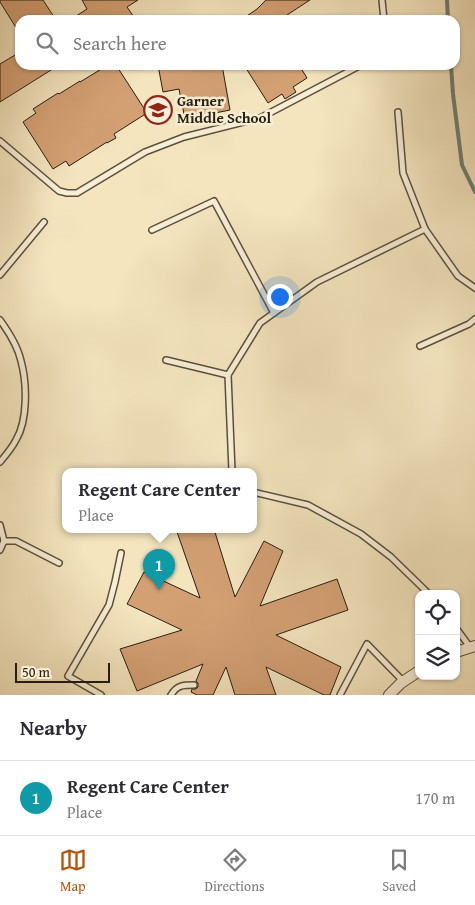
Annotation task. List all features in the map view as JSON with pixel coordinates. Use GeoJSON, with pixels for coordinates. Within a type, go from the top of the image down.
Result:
{"type":"FeatureCollection","features":[{"type":"Feature","properties":{"kind":"street"},"geometry":{"type":"LineString","coordinates":[[460,650],[472,646]]}},
{"type":"Feature","properties":{"kind":"street"},"geometry":{"type":"LineString","coordinates":[[388,695],[415,674]]}},
{"type":"Feature","properties":{"kind":"lane"},"geometry":{"type":"LineString","coordinates":[[382,0],[384,15]]}},
{"type":"Feature","properties":{"kind":"lane"},"geometry":{"type":"LineString","coordinates":[[0,141],[59,191],[76,193],[145,152],[184,137],[260,118],[351,70]]}},
{"type":"Feature","properties":{"kind":"lane"},"geometry":{"type":"LineString","coordinates":[[398,112],[403,173],[426,229],[458,276],[475,288]]}},
{"type":"Feature","properties":{"kind":"lane"},"geometry":{"type":"LineString","coordinates":[[152,230],[214,201],[274,313]]}},
{"type":"Feature","properties":{"kind":"lane"},"geometry":{"type":"LineString","coordinates":[[0,275],[44,222]]}},
{"type":"Feature","properties":{"kind":"lane"},"geometry":{"type":"LineString","coordinates":[[232,468],[228,375],[260,323],[317,282],[426,229]]}},
{"type":"Feature","properties":{"kind":"lane"},"geometry":{"type":"LineString","coordinates":[[420,346],[469,324],[475,319]]}},
{"type":"Feature","properties":{"kind":"lane"},"geometry":{"type":"LineString","coordinates":[[0,320],[9,333],[21,360],[25,390],[25,414],[17,440],[0,462]]}},
{"type":"Feature","properties":{"kind":"lane"},"geometry":{"type":"LineString","coordinates":[[166,360],[228,375]]}},
{"type":"Feature","properties":{"kind":"lane"},"geometry":{"type":"LineString","coordinates":[[257,493],[308,505],[361,534],[391,557],[425,590]]}},
{"type":"Feature","properties":{"kind":"lane"},"geometry":{"type":"LineString","coordinates":[[0,525],[4,541],[0,550]]}},
{"type":"Feature","properties":{"kind":"lane"},"geometry":{"type":"LineString","coordinates":[[4,541],[16,541],[58,563]]}},
{"type":"Feature","properties":{"kind":"lane"},"geometry":{"type":"LineString","coordinates":[[101,695],[68,676],[109,606],[116,582],[120,553]]}},
{"type":"Feature","properties":{"kind":"lane"},"geometry":{"type":"LineString","coordinates":[[460,632],[472,646]]}},
{"type":"Feature","properties":{"kind":"lane"},"geometry":{"type":"LineString","coordinates":[[340,695],[367,644],[404,681]]}},
{"type":"Feature","properties":{"kind":"lane"},"geometry":{"type":"LineString","coordinates":[[170,695],[180,685],[194,685]]}},
{"type":"Feature","properties":{"kind":"building"},"geometry":{"type":"Polygon","coordinates":[[[0,0],[43,0],[53,15],[15,15],[15,26],[0,0]]]}},
{"type":"Feature","properties":{"kind":"building"},"geometry":{"type":"Polygon","coordinates":[[[82,0],[138,0],[127,7],[133,15],[78,15],[87,9],[82,0]]]}},
{"type":"Feature","properties":{"kind":"building"},"geometry":{"type":"Polygon","coordinates":[[[266,0],[310,0],[287,15],[248,15],[266,0]]]}},
{"type":"Feature","properties":{"kind":"building"},"geometry":{"type":"Polygon","coordinates":[[[15,55],[15,70],[51,70],[0,102],[0,64],[15,55]]]}},
{"type":"Feature","properties":{"kind":"building"},"geometry":{"type":"Polygon","coordinates":[[[100,70],[119,70],[147,113],[114,134],[116,138],[69,166],[66,161],[53,169],[23,122],[36,113],[33,109],[100,70]]]}},
{"type":"Feature","properties":{"kind":"building"},"geometry":{"type":"Polygon","coordinates":[[[159,70],[223,70],[230,110],[215,113],[216,118],[203,120],[203,115],[185,119],[179,89],[163,92],[159,70]]]}},
{"type":"Feature","properties":{"kind":"building"},"geometry":{"type":"Polygon","coordinates":[[[247,70],[302,70],[307,78],[293,87],[296,92],[285,99],[282,94],[268,103],[247,70]]]}},
{"type":"Feature","properties":{"kind":"building"},"geometry":{"type":"Polygon","coordinates":[[[177,533],[215,533],[235,597],[264,541],[283,551],[260,606],[337,579],[348,610],[276,635],[341,667],[330,695],[324,695],[266,667],[276,695],[235,695],[226,667],[213,695],[197,695],[191,692],[192,689],[198,687],[196,681],[203,664],[137,691],[120,649],[182,630],[127,604],[144,572],[200,598],[177,533]]]}},
{"type":"Feature","properties":{"kind":"waterway"},"geometry":{"type":"LineString","coordinates":[[447,0],[448,15]]}},
{"type":"Feature","properties":{"kind":"waterway"},"geometry":{"type":"LineString","coordinates":[[451,70],[462,165],[475,192]]}},
{"type":"Feature","properties":{"kind":"place","name":"Garner Middle School"},"geometry":{"type":"Point","coordinates":[158,110]}},
{"type":"Feature","properties":{"kind":"place","name":"Regent Care Center"},"geometry":{"type":"Point","coordinates":[159,590]}}]}
